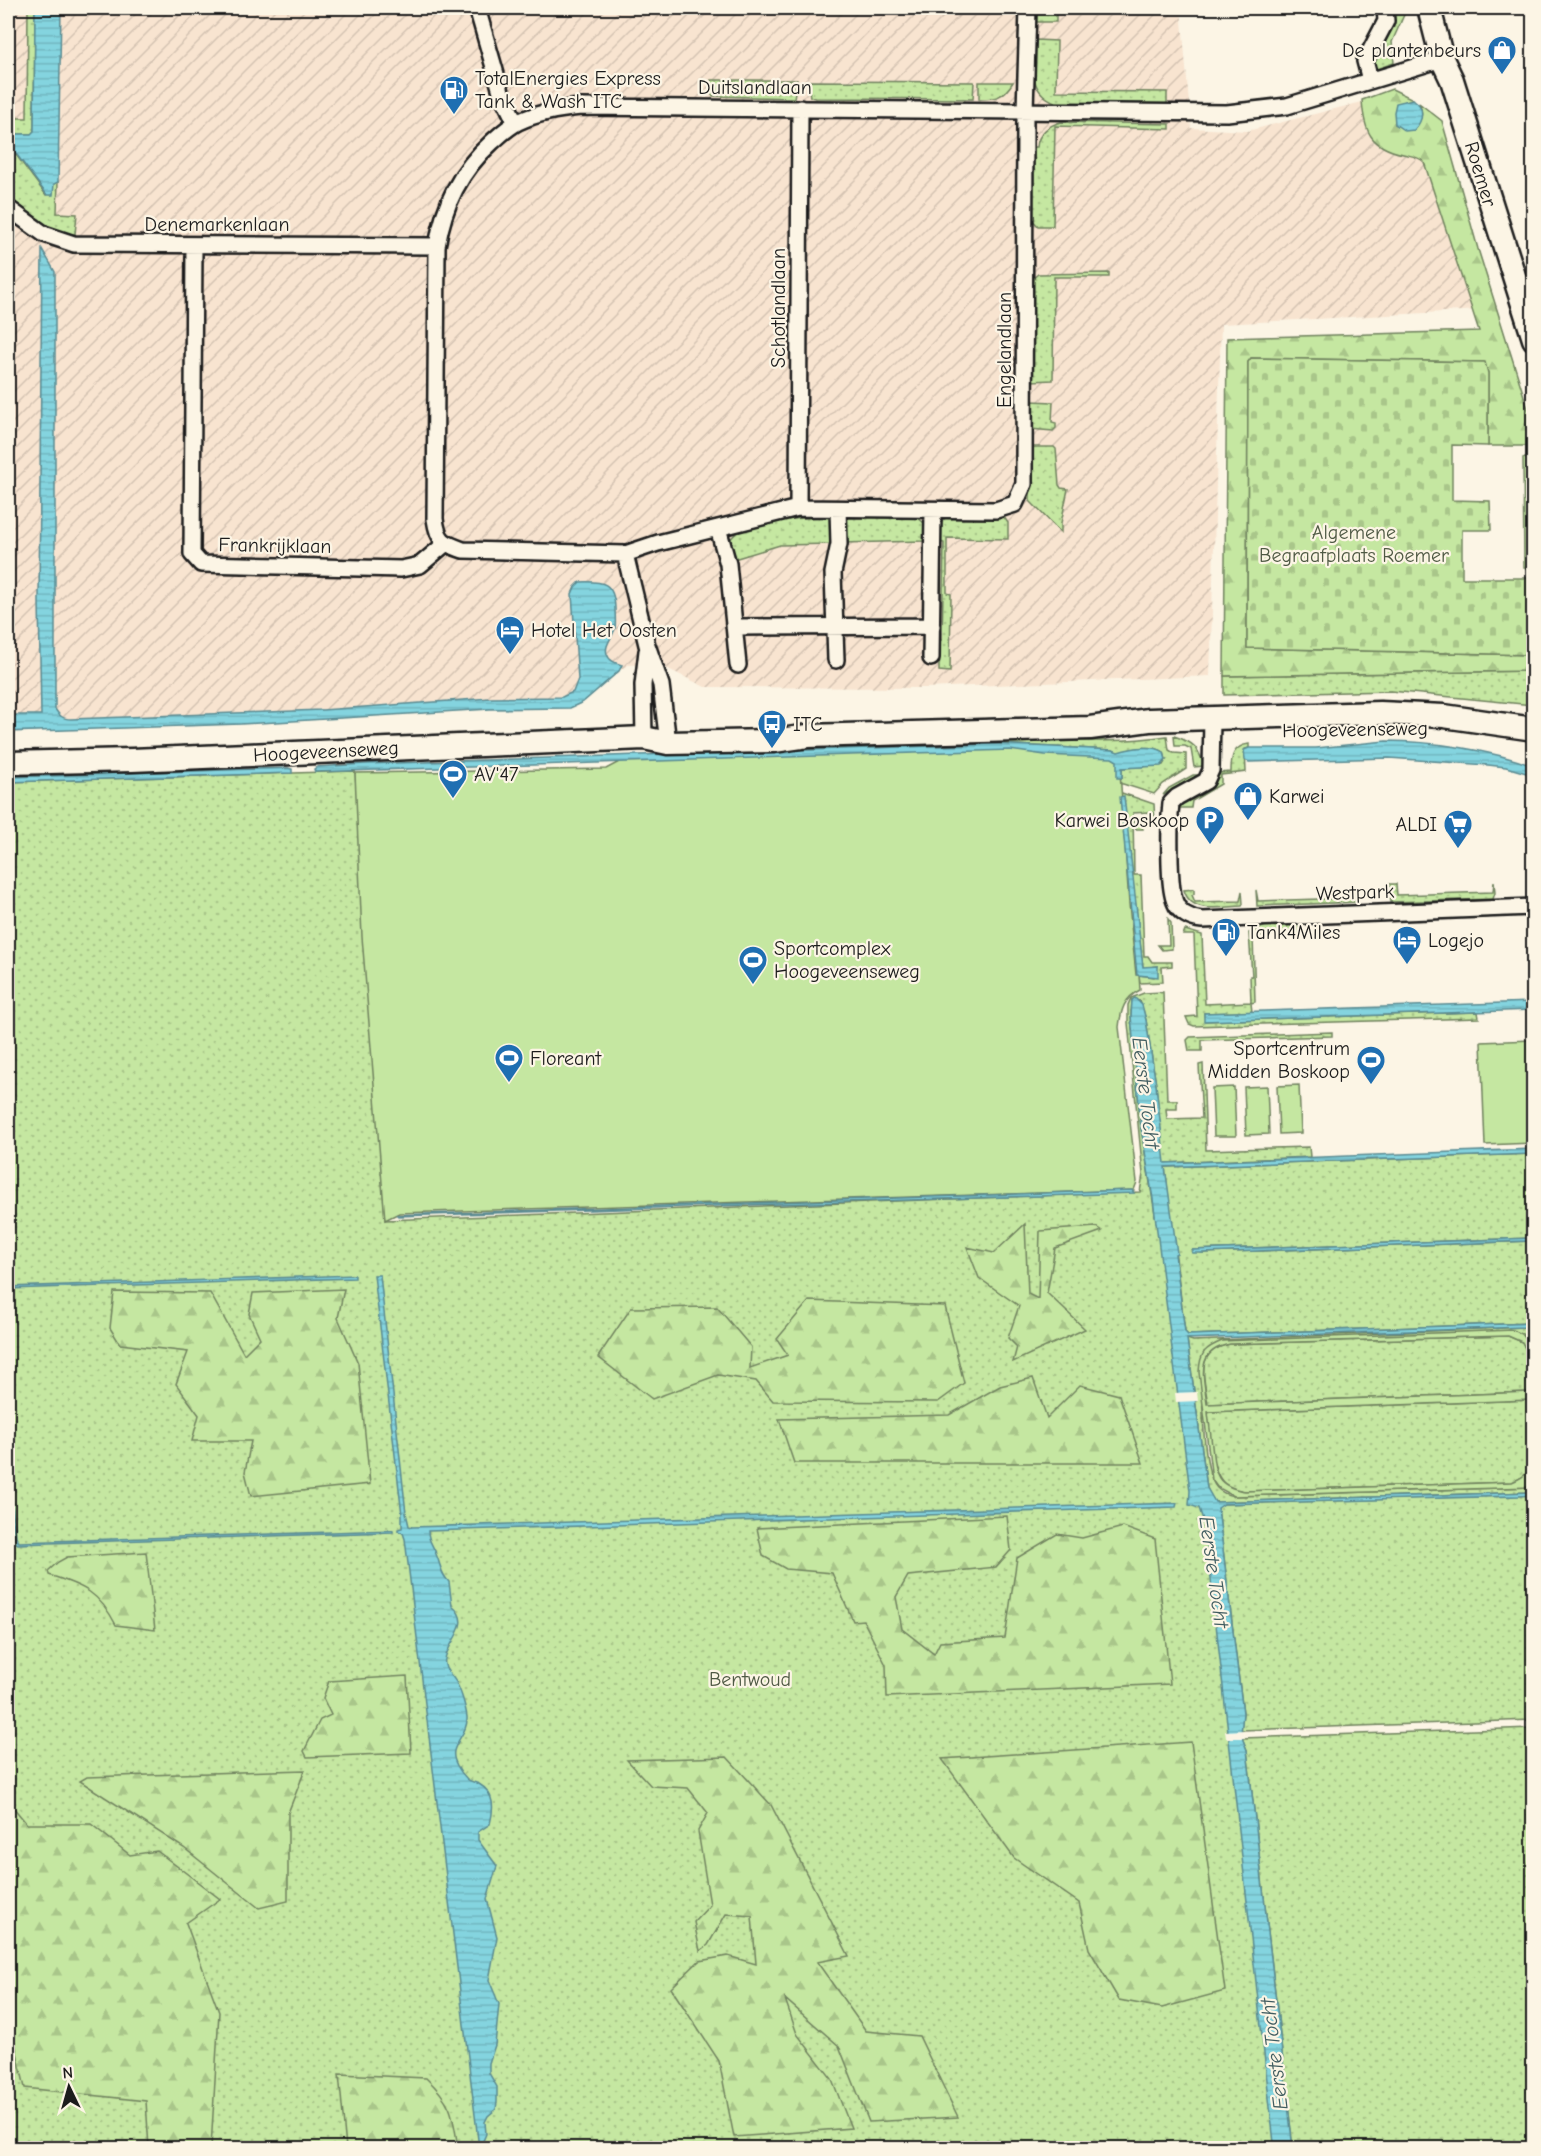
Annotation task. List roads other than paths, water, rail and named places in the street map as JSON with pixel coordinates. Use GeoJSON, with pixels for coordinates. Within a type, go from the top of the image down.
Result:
{"type":"FeatureCollection","features":[{"type":"Feature","properties":{"kind":"main road","name":"Roemer"},"geometry":{"type":"LineString","coordinates":[[1429,8],[1442,59],[1452,80],[1533,339]]}},
{"type":"Feature","properties":{"kind":"main road","name":"Hoogeveenseweg"},"geometry":{"type":"LineString","coordinates":[[1211,725],[1380,713],[1444,716],[1533,729]]}},
{"type":"Feature","properties":{"kind":"main road","name":"Hoogeveenseweg"},"geometry":{"type":"LineString","coordinates":[[8,763],[132,760],[667,737],[774,741],[808,736],[1090,728],[1149,720],[1293,730],[1375,724],[1423,726],[1485,732],[1533,743]]}},
{"type":"Feature","properties":{"kind":"street"},"geometry":{"type":"LineString","coordinates":[[477,8],[502,95],[516,123]]}},
{"type":"Feature","properties":{"kind":"street","name":"Engelandlaan"},"geometry":{"type":"LineString","coordinates":[[625,554],[658,543],[798,508],[996,510],[1015,504],[1024,483],[1025,110],[1028,8]]}},
{"type":"Feature","properties":{"kind":"street"},"geometry":{"type":"LineString","coordinates":[[1370,80],[1365,61],[1386,21],[1384,8]]}},
{"type":"Feature","properties":{"kind":"street","name":"Duitslandlaan"},"geometry":{"type":"LineString","coordinates":[[446,544],[437,534],[435,519],[437,246],[441,222],[461,175],[486,147],[516,123],[549,112],[581,107],[1227,113],[1287,106],[1442,59]]}},
{"type":"Feature","properties":{"kind":"street","name":"Schotlandlaan"},"geometry":{"type":"LineString","coordinates":[[798,508],[800,108]]}},
{"type":"Feature","properties":{"kind":"street","name":"Denemarkenlaan"},"geometry":{"type":"LineString","coordinates":[[8,208],[44,234],[74,244],[437,246]]}},
{"type":"Feature","properties":{"kind":"street","name":"Frankrijklaan"},"geometry":{"type":"LineString","coordinates":[[194,245],[192,554],[201,564],[401,569],[420,565],[446,544]]}},
{"type":"Feature","properties":{"kind":"street"},"geometry":{"type":"LineString","coordinates":[[836,660],[833,573],[839,544],[838,509]]}},
{"type":"Feature","properties":{"kind":"street"},"geometry":{"type":"LineString","coordinates":[[931,658],[933,510]]}},
{"type":"Feature","properties":{"kind":"street"},"geometry":{"type":"LineString","coordinates":[[718,528],[728,564],[738,665]]}},
{"type":"Feature","properties":{"kind":"street"},"geometry":{"type":"LineString","coordinates":[[446,544],[463,550],[625,554],[647,645],[660,685],[667,737]]}},
{"type":"Feature","properties":{"kind":"street"},"geometry":{"type":"LineString","coordinates":[[735,627],[932,626]]}},
{"type":"Feature","properties":{"kind":"street"},"geometry":{"type":"LineString","coordinates":[[644,738],[643,685],[647,645]]}},
{"type":"Feature","properties":{"kind":"street","name":"Westpark"},"geometry":{"type":"LineString","coordinates":[[1211,725],[1212,770],[1206,781],[1177,797],[1171,803],[1173,892],[1176,905],[1188,917],[1202,920],[1533,907]]}},
{"type":"Feature","properties":{"kind":"water"},"geometry":{"type":"Polygon","coordinates":[[[35,8],[61,8],[58,182],[54,184],[53,195],[47,195],[8,143],[8,134],[31,134],[34,131],[35,8]]]}},
{"type":"Feature","properties":{"kind":"water"},"geometry":{"type":"Polygon","coordinates":[[[1413,99],[1420,106],[1421,118],[1414,130],[1405,131],[1395,124],[1396,103],[1413,99]]]}},
{"type":"Feature","properties":{"kind":"water"},"geometry":{"type":"Polygon","coordinates":[[[42,249],[55,272],[55,709],[61,716],[71,719],[322,710],[491,698],[562,697],[573,692],[578,679],[572,594],[580,582],[601,583],[610,588],[614,599],[615,626],[606,651],[611,660],[622,665],[619,671],[583,702],[570,708],[490,709],[241,724],[8,732],[8,715],[41,715],[39,601],[42,249]]]}},
{"type":"Feature","properties":{"kind":"water"},"geometry":{"type":"Polygon","coordinates":[[[1386,741],[1441,745],[1499,755],[1533,766],[1533,775],[1506,767],[1389,758],[1249,762],[1245,760],[1244,750],[1249,748],[1316,748],[1386,741]]]}},
{"type":"Feature","properties":{"kind":"water"},"geometry":{"type":"Polygon","coordinates":[[[993,744],[1118,752],[1148,747],[1164,752],[1166,760],[1161,766],[1122,768],[1122,778],[1117,778],[1117,761],[1112,758],[1045,755],[1010,750],[315,772],[314,769],[365,764],[731,752],[731,755],[777,753],[777,751],[993,744]]]}},
{"type":"Feature","properties":{"kind":"water"},"geometry":{"type":"Polygon","coordinates":[[[292,769],[292,773],[8,782],[8,777],[292,769]]]}},
{"type":"Feature","properties":{"kind":"water"},"geometry":{"type":"Polygon","coordinates":[[[1124,796],[1143,967],[1158,966],[1158,977],[1137,975],[1120,797],[1124,796]]]}},
{"type":"Feature","properties":{"kind":"water","name":"Eerste Tocht"},"geometry":{"type":"Polygon","coordinates":[[[1135,998],[1142,1005],[1146,1020],[1165,1163],[1533,1149],[1533,1154],[1165,1167],[1185,1332],[1188,1335],[1533,1323],[1533,1326],[1525,1327],[1187,1339],[1207,1488],[1215,1502],[1533,1492],[1533,1495],[1519,1496],[1224,1504],[1218,1508],[1243,1713],[1241,1735],[1247,1750],[1293,2148],[1277,2148],[1274,2143],[1205,1526],[1199,1508],[1189,1505],[1190,1491],[1153,1199],[1141,1128],[1131,1016],[1132,1000],[1135,998]]]}},
{"type":"Feature","properties":{"kind":"water"},"geometry":{"type":"Polygon","coordinates":[[[1533,1002],[1533,1010],[1204,1021],[1204,1013],[1533,1002]]]}},
{"type":"Feature","properties":{"kind":"water"},"geometry":{"type":"Polygon","coordinates":[[[1132,1190],[1134,1193],[397,1215],[1132,1190]]]}},
{"type":"Feature","properties":{"kind":"water"},"geometry":{"type":"Polygon","coordinates":[[[1533,1238],[1533,1241],[1192,1253],[1192,1250],[1533,1238]]]}},
{"type":"Feature","properties":{"kind":"water"},"geometry":{"type":"Polygon","coordinates":[[[355,1275],[355,1278],[8,1289],[8,1287],[355,1275]]]}},
{"type":"Feature","properties":{"kind":"water"},"geometry":{"type":"Polygon","coordinates":[[[374,1275],[380,1275],[406,1513],[409,1526],[412,1527],[1177,1503],[1176,1507],[428,1531],[442,1572],[449,1582],[452,1606],[461,1619],[458,1632],[445,1659],[446,1669],[460,1690],[467,1717],[466,1727],[455,1747],[454,1758],[467,1779],[484,1788],[492,1802],[490,1824],[478,1832],[478,1840],[497,1866],[487,1899],[497,1937],[489,1980],[499,2004],[495,2045],[489,2063],[489,2073],[497,2087],[497,2102],[496,2109],[485,2122],[486,2134],[483,2148],[479,2148],[405,1539],[403,1533],[398,1531],[402,1528],[402,1515],[374,1275]]]}},
{"type":"Feature","properties":{"kind":"water"},"geometry":{"type":"Polygon","coordinates":[[[8,1469],[16,1536],[19,1542],[393,1530],[393,1532],[18,1544],[16,1543],[10,1506],[8,1469]]]}},
{"type":"Feature","properties":{"kind":"place","name":"De plantenbeurs"},"geometry":{"type":"Point","coordinates":[1502,76]}},
{"type":"Feature","properties":{"kind":"place","name":"TotalEnergies Express Tank & Wash ITC"},"geometry":{"type":"Point","coordinates":[454,116]}},
{"type":"Feature","properties":{"kind":"place","name":"Hotel Het Oosten"},"geometry":{"type":"Point","coordinates":[510,656]}},
{"type":"Feature","properties":{"kind":"place","name":"ITC"},"geometry":{"type":"Point","coordinates":[772,750]}},
{"type":"Feature","properties":{"kind":"place","name":"AV'47"},"geometry":{"type":"Point","coordinates":[453,800]}},
{"type":"Feature","properties":{"kind":"place","name":"Karwei"},"geometry":{"type":"Point","coordinates":[1248,822]}},
{"type":"Feature","properties":{"kind":"place","name":"Karwei Boskoop"},"geometry":{"type":"Point","coordinates":[1210,846]}},
{"type":"Feature","properties":{"kind":"place","name":"ALDI"},"geometry":{"type":"Point","coordinates":[1458,850]}},
{"type":"Feature","properties":{"kind":"place","name":"Tank4Miles"},"geometry":{"type":"Point","coordinates":[1226,958]}},
{"type":"Feature","properties":{"kind":"place","name":"Logejo"},"geometry":{"type":"Point","coordinates":[1407,966]}},
{"type":"Feature","properties":{"kind":"place","name":"Sportcomplex Hoogeveenseweg"},"geometry":{"type":"Point","coordinates":[753,986]}},
{"type":"Feature","properties":{"kind":"place","name":"Floreant"},"geometry":{"type":"Point","coordinates":[509,1084]}},
{"type":"Feature","properties":{"kind":"place","name":"Sportcentrum Midden Boskoop"},"geometry":{"type":"Point","coordinates":[1371,1086]}},
{"type":"Feature","properties":{"kind":"park label","name":"Algemene Begraafplaats Roemer"},"geometry":{"type":"Point","coordinates":[1354,544]}},
{"type":"Feature","properties":{"kind":"park label","name":"Bentwoud"},"geometry":{"type":"Point","coordinates":[750,1679]}}]}
